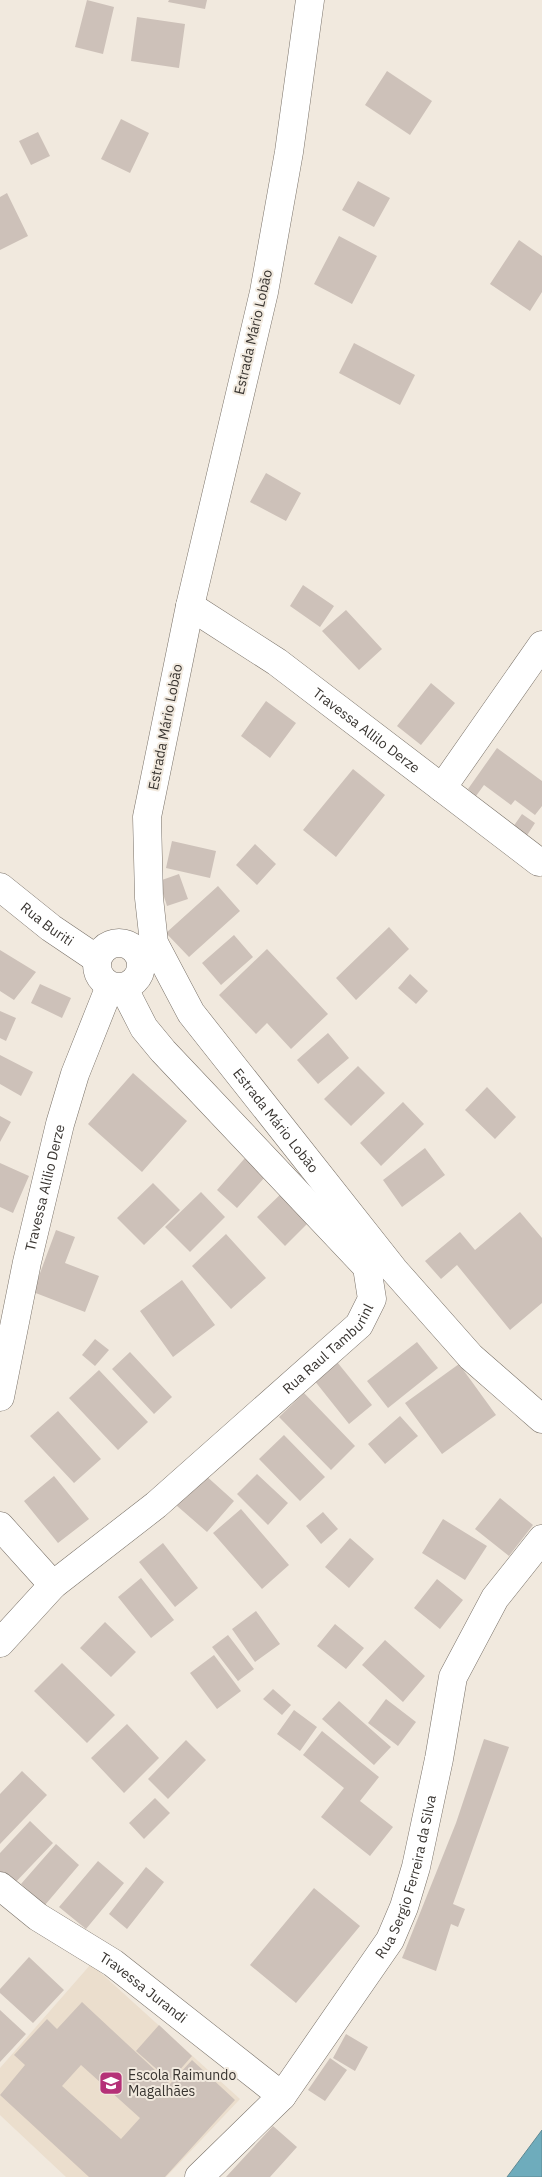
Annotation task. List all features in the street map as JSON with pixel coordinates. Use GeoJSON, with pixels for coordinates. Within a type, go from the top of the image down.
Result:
{"type":"FeatureCollection","features":[{"type":"Feature","properties":{"kind":"street","name":"Estrada Mário Lobão"},"geometry":{"type":"LineString","coordinates":[[310,0],[289,152],[264,292],[226,443],[190,606],[147,818],[149,898],[145,948],[191,1013],[394,1270],[472,1357],[542,1419]]}},
{"type":"Feature","properties":{"kind":"street","name":"Travessa Allilo Derze"},"geometry":{"type":"LineString","coordinates":[[190,606],[277,662],[539,862]]}},
{"type":"Feature","properties":{"kind":"street"},"geometry":{"type":"LineString","coordinates":[[442,788],[542,644]]}},
{"type":"Feature","properties":{"kind":"street","name":"Rua Buriti"},"geometry":{"type":"LineString","coordinates":[[0,887],[52,928],[97,959]]}},
{"type":"Feature","properties":{"kind":"street"},"geometry":{"type":"LineString","coordinates":[[114,943],[145,948],[140,973],[133,982],[116,986],[101,979],[97,970],[97,959],[104,948],[114,943]]}},
{"type":"Feature","properties":{"kind":"street","name":"Travessa Alilio Derze"},"geometry":{"type":"LineString","coordinates":[[0,1397],[27,1262],[60,1124],[75,1074],[116,986]]}},
{"type":"Feature","properties":{"kind":"street","name":"Rua Raul Tamburinl"},"geometry":{"type":"LineString","coordinates":[[0,1643],[53,1586],[156,1504],[359,1325],[372,1299],[367,1267],[163,1051],[144,1028],[116,986]]}},
{"type":"Feature","properties":{"kind":"street"},"geometry":{"type":"LineString","coordinates":[[0,1526],[53,1586]]}},
{"type":"Feature","properties":{"kind":"street","name":"Rua Sergio Ferreira da Silva"},"geometry":{"type":"LineString","coordinates":[[198,2177],[282,2096],[390,1940],[404,1907],[416,1867],[439,1759],[453,1677],[495,1598],[542,1539]]}},
{"type":"Feature","properties":{"kind":"street","name":"Travessa Jurandi"},"geometry":{"type":"LineString","coordinates":[[0,1886],[38,1917],[113,1963],[282,2096]]}},
{"type":"Feature","properties":{"kind":"shaded area","name":"Escola Raimundo Magalhães"},"geometry":{"type":"Polygon","coordinates":[[[91,1964],[240,2099],[166,2177],[66,2177],[0,2115],[0,2068],[91,1964]]]}},
{"type":"Feature","properties":{"kind":"water"},"geometry":{"type":"Polygon","coordinates":[[[542,2130],[542,2177],[507,2177],[542,2130]]]}},
{"type":"Feature","properties":{"kind":"building"},"geometry":{"type":"Polygon","coordinates":[[[87,0],[114,7],[103,54],[75,47],[87,0]]]}},
{"type":"Feature","properties":{"kind":"building"},"geometry":{"type":"Polygon","coordinates":[[[169,0],[207,0],[205,9],[168,2],[169,0]]]}},
{"type":"Feature","properties":{"kind":"building"},"geometry":{"type":"Polygon","coordinates":[[[137,17],[185,24],[179,68],[131,61],[137,17]]]}},
{"type":"Feature","properties":{"kind":"building"},"geometry":{"type":"Polygon","coordinates":[[[387,71],[432,101],[410,135],[365,105],[387,71]]]}},
{"type":"Feature","properties":{"kind":"building"},"geometry":{"type":"Polygon","coordinates":[[[121,119],[149,133],[130,173],[101,159],[121,119]]]}},
{"type":"Feature","properties":{"kind":"building"},"geometry":{"type":"Polygon","coordinates":[[[38,132],[50,156],[31,165],[19,141],[38,132]]]}},
{"type":"Feature","properties":{"kind":"building"},"geometry":{"type":"Polygon","coordinates":[[[358,181],[390,198],[374,227],[342,210],[358,181]]]}},
{"type":"Feature","properties":{"kind":"building"},"geometry":{"type":"Polygon","coordinates":[[[7,193],[28,236],[0,250],[0,197],[7,193]]]}},
{"type":"Feature","properties":{"kind":"building"},"geometry":{"type":"Polygon","coordinates":[[[339,236],[377,256],[352,304],[314,284],[339,236]]]}},
{"type":"Feature","properties":{"kind":"building"},"geometry":{"type":"Polygon","coordinates":[[[519,240],[542,256],[542,292],[530,311],[490,284],[519,240]]]}},
{"type":"Feature","properties":{"kind":"building"},"geometry":{"type":"Polygon","coordinates":[[[354,343],[415,375],[400,405],[339,373],[354,343]]]}},
{"type":"Feature","properties":{"kind":"building"},"geometry":{"type":"Polygon","coordinates":[[[266,473],[301,493],[286,521],[250,502],[266,473]]]}},
{"type":"Feature","properties":{"kind":"building"},"geometry":{"type":"Polygon","coordinates":[[[303,585],[334,606],[320,627],[290,606],[303,585]]]}},
{"type":"Feature","properties":{"kind":"building"},"geometry":{"type":"Polygon","coordinates":[[[346,610],[382,649],[359,670],[322,631],[346,610]]]}},
{"type":"Feature","properties":{"kind":"building"},"geometry":{"type":"Polygon","coordinates":[[[431,683],[455,703],[421,745],[397,726],[431,683]]]}},
{"type":"Feature","properties":{"kind":"building"},"geometry":{"type":"Polygon","coordinates":[[[266,701],[296,723],[270,758],[241,736],[266,701]]]}},
{"type":"Feature","properties":{"kind":"building"},"geometry":{"type":"Polygon","coordinates":[[[497,748],[542,781],[542,806],[535,815],[515,800],[511,805],[484,785],[476,796],[468,789],[497,748]]]}},
{"type":"Feature","properties":{"kind":"building"},"geometry":{"type":"Polygon","coordinates":[[[353,769],[385,795],[336,857],[303,830],[353,769]]]}},
{"type":"Feature","properties":{"kind":"building"},"geometry":{"type":"Polygon","coordinates":[[[522,814],[535,823],[526,837],[513,827],[522,814]]]}},
{"type":"Feature","properties":{"kind":"building"},"geometry":{"type":"Polygon","coordinates":[[[172,841],[216,851],[210,878],[166,868],[172,841]]]}},
{"type":"Feature","properties":{"kind":"building"},"geometry":{"type":"Polygon","coordinates":[[[255,844],[276,864],[257,885],[236,865],[255,844]]]}},
{"type":"Feature","properties":{"kind":"building"},"geometry":{"type":"Polygon","coordinates":[[[179,874],[188,899],[167,906],[159,881],[179,874]]]}},
{"type":"Feature","properties":{"kind":"building"},"geometry":{"type":"Polygon","coordinates":[[[218,886],[240,911],[189,957],[166,933],[218,886]]]}},
{"type":"Feature","properties":{"kind":"building"},"geometry":{"type":"Polygon","coordinates":[[[389,927],[409,949],[356,1000],[336,978],[389,927]]]}},
{"type":"Feature","properties":{"kind":"building"},"geometry":{"type":"Polygon","coordinates":[[[234,935],[253,957],[221,985],[202,963],[234,935]]]}},
{"type":"Feature","properties":{"kind":"building"},"geometry":{"type":"Polygon","coordinates":[[[267,949],[328,1014],[291,1049],[267,1023],[256,1034],[219,995],[267,949]]]}},
{"type":"Feature","properties":{"kind":"building"},"geometry":{"type":"Polygon","coordinates":[[[0,950],[36,972],[14,1000],[0,991],[0,950]]]}},
{"type":"Feature","properties":{"kind":"building"},"geometry":{"type":"Polygon","coordinates":[[[410,974],[428,991],[416,1004],[398,988],[410,974]]]}},
{"type":"Feature","properties":{"kind":"building"},"geometry":{"type":"Polygon","coordinates":[[[40,984],[71,998],[62,1018],[31,1003],[40,984]]]}},
{"type":"Feature","properties":{"kind":"building"},"geometry":{"type":"Polygon","coordinates":[[[0,1011],[16,1018],[6,1041],[0,1038],[0,1011]]]}},
{"type":"Feature","properties":{"kind":"building"},"geometry":{"type":"Polygon","coordinates":[[[328,1033],[349,1058],[318,1084],[297,1060],[328,1033]]]}},
{"type":"Feature","properties":{"kind":"building"},"geometry":{"type":"Polygon","coordinates":[[[0,1055],[33,1072],[21,1096],[0,1084],[0,1055]]]}},
{"type":"Feature","properties":{"kind":"building"},"geometry":{"type":"Polygon","coordinates":[[[358,1066],[385,1093],[351,1126],[324,1099],[358,1066]]]}},
{"type":"Feature","properties":{"kind":"building"},"geometry":{"type":"Polygon","coordinates":[[[133,1073],[187,1121],[142,1172],[88,1124],[133,1073]]]}},
{"type":"Feature","properties":{"kind":"building"},"geometry":{"type":"Polygon","coordinates":[[[487,1087],[516,1117],[495,1139],[465,1110],[487,1087]]]}},
{"type":"Feature","properties":{"kind":"building"},"geometry":{"type":"Polygon","coordinates":[[[403,1102],[424,1124],[381,1166],[360,1143],[403,1102]]]}},
{"type":"Feature","properties":{"kind":"building"},"geometry":{"type":"Polygon","coordinates":[[[0,1116],[11,1122],[0,1142],[0,1116]]]}},
{"type":"Feature","properties":{"kind":"building"},"geometry":{"type":"Polygon","coordinates":[[[425,1148],[445,1175],[402,1207],[383,1180],[425,1148]]]}},
{"type":"Feature","properties":{"kind":"building"},"geometry":{"type":"Polygon","coordinates":[[[245,1158],[265,1177],[237,1208],[217,1190],[245,1158]]]}},
{"type":"Feature","properties":{"kind":"building"},"geometry":{"type":"Polygon","coordinates":[[[0,1163],[29,1176],[13,1213],[0,1207],[0,1163]]]}},
{"type":"Feature","properties":{"kind":"building"},"geometry":{"type":"Polygon","coordinates":[[[153,1183],[180,1210],[144,1245],[117,1218],[153,1183]]]}},
{"type":"Feature","properties":{"kind":"building"},"geometry":{"type":"Polygon","coordinates":[[[285,1190],[313,1218],[285,1246],[257,1217],[285,1190]]]}},
{"type":"Feature","properties":{"kind":"building"},"geometry":{"type":"Polygon","coordinates":[[[201,1192],[225,1217],[190,1252],[165,1227],[201,1192]]]}},
{"type":"Feature","properties":{"kind":"building"},"geometry":{"type":"Polygon","coordinates":[[[520,1212],[542,1238],[542,1303],[510,1330],[457,1265],[441,1279],[425,1261],[460,1232],[475,1250],[520,1212]]]}},
{"type":"Feature","properties":{"kind":"building"},"geometry":{"type":"Polygon","coordinates":[[[56,1230],[75,1237],[65,1263],[99,1276],[85,1312],[33,1292],[56,1230]]]}},
{"type":"Feature","properties":{"kind":"building"},"geometry":{"type":"Polygon","coordinates":[[[226,1234],[266,1278],[231,1309],[192,1266],[226,1234]]]}},
{"type":"Feature","properties":{"kind":"building"},"geometry":{"type":"Polygon","coordinates":[[[182,1280],[215,1325],[173,1357],[140,1311],[182,1280]]]}},
{"type":"Feature","properties":{"kind":"building"},"geometry":{"type":"Polygon","coordinates":[[[95,1339],[109,1350],[95,1366],[82,1355],[95,1339]]]}},
{"type":"Feature","properties":{"kind":"building"},"geometry":{"type":"Polygon","coordinates":[[[417,1342],[438,1368],[388,1408],[367,1381],[417,1342]]]}},
{"type":"Feature","properties":{"kind":"building"},"geometry":{"type":"Polygon","coordinates":[[[130,1352],[172,1397],[154,1414],[112,1369],[130,1352]]]}},
{"type":"Feature","properties":{"kind":"building"},"geometry":{"type":"Polygon","coordinates":[[[333,1357],[372,1405],[349,1424],[310,1375],[333,1357]]]}},
{"type":"Feature","properties":{"kind":"building"},"geometry":{"type":"Polygon","coordinates":[[[459,1364],[496,1415],[442,1454],[405,1403],[459,1364]]]}},
{"type":"Feature","properties":{"kind":"building"},"geometry":{"type":"Polygon","coordinates":[[[99,1370],[148,1422],[118,1450],[69,1398],[99,1370]]]}},
{"type":"Feature","properties":{"kind":"building"},"geometry":{"type":"Polygon","coordinates":[[[304,1393],[355,1446],[331,1470],[279,1417],[304,1393]]]}},
{"type":"Feature","properties":{"kind":"building"},"geometry":{"type":"Polygon","coordinates":[[[58,1411],[101,1459],[74,1483],[30,1436],[58,1411]]]}},
{"type":"Feature","properties":{"kind":"building"},"geometry":{"type":"Polygon","coordinates":[[[400,1416],[418,1436],[385,1464],[368,1444],[400,1416]]]}},
{"type":"Feature","properties":{"kind":"building"},"geometry":{"type":"Polygon","coordinates":[[[284,1435],[325,1477],[300,1501],[259,1459],[284,1435]]]}},
{"type":"Feature","properties":{"kind":"building"},"geometry":{"type":"Polygon","coordinates":[[[204,1474],[234,1501],[207,1532],[176,1505],[204,1474]]]}},
{"type":"Feature","properties":{"kind":"building"},"geometry":{"type":"Polygon","coordinates":[[[257,1474],[288,1503],[268,1525],[237,1494],[257,1474]]]}},
{"type":"Feature","properties":{"kind":"building"},"geometry":{"type":"Polygon","coordinates":[[[54,1476],[89,1519],[58,1543],[24,1501],[54,1476]]]}},
{"type":"Feature","properties":{"kind":"building"},"geometry":{"type":"Polygon","coordinates":[[[500,1498],[533,1525],[509,1556],[475,1529],[500,1498]]]}},
{"type":"Feature","properties":{"kind":"building"},"geometry":{"type":"Polygon","coordinates":[[[241,1509],[289,1565],[262,1589],[213,1533],[241,1509]]]}},
{"type":"Feature","properties":{"kind":"building"},"geometry":{"type":"Polygon","coordinates":[[[323,1512],[338,1529],[321,1544],[306,1526],[323,1512]]]}},
{"type":"Feature","properties":{"kind":"building"},"geometry":{"type":"Polygon","coordinates":[[[443,1519],[487,1546],[465,1580],[422,1553],[443,1519]]]}},
{"type":"Feature","properties":{"kind":"building"},"geometry":{"type":"Polygon","coordinates":[[[350,1538],[374,1559],[349,1588],[325,1567],[350,1538]]]}},
{"type":"Feature","properties":{"kind":"building"},"geometry":{"type":"Polygon","coordinates":[[[163,1543],[198,1588],[175,1607],[139,1562],[163,1543]]]}},
{"type":"Feature","properties":{"kind":"building"},"geometry":{"type":"Polygon","coordinates":[[[141,1578],[174,1620],[151,1638],[118,1597],[141,1578]]]}},
{"type":"Feature","properties":{"kind":"building"},"geometry":{"type":"Polygon","coordinates":[[[437,1579],[463,1600],[440,1629],[414,1608],[437,1579]]]}},
{"type":"Feature","properties":{"kind":"building"},"geometry":{"type":"Polygon","coordinates":[[[256,1611],[280,1644],[255,1662],[232,1629],[256,1611]]]}},
{"type":"Feature","properties":{"kind":"building"},"geometry":{"type":"Polygon","coordinates":[[[105,1622],[136,1652],[111,1677],[80,1648],[105,1622]]]}},
{"type":"Feature","properties":{"kind":"building"},"geometry":{"type":"Polygon","coordinates":[[[335,1624],[364,1648],[346,1669],[317,1646],[335,1624]]]}},
{"type":"Feature","properties":{"kind":"building"},"geometry":{"type":"Polygon","coordinates":[[[228,1635],[254,1669],[238,1681],[212,1647],[228,1635]]]}},
{"type":"Feature","properties":{"kind":"building"},"geometry":{"type":"Polygon","coordinates":[[[385,1640],[425,1676],[403,1702],[362,1665],[385,1640]]]}},
{"type":"Feature","properties":{"kind":"building"},"geometry":{"type":"Polygon","coordinates":[[[214,1655],[241,1691],[217,1709],[190,1673],[214,1655]]]}},
{"type":"Feature","properties":{"kind":"building"},"geometry":{"type":"Polygon","coordinates":[[[62,1663],[115,1715],[87,1743],[34,1691],[62,1663]]]}},
{"type":"Feature","properties":{"kind":"building"},"geometry":{"type":"Polygon","coordinates":[[[273,1689],[291,1705],[282,1715],[263,1699],[273,1689]]]}},
{"type":"Feature","properties":{"kind":"building"},"geometry":{"type":"Polygon","coordinates":[[[386,1699],[416,1722],[398,1746],[368,1723],[386,1699]]]}},
{"type":"Feature","properties":{"kind":"building"},"geometry":{"type":"Polygon","coordinates":[[[339,1701],[391,1747],[374,1765],[322,1719],[339,1701]]]}},
{"type":"Feature","properties":{"kind":"building"},"geometry":{"type":"Polygon","coordinates":[[[294,1710],[317,1727],[300,1751],[277,1734],[294,1710]]]}},
{"type":"Feature","properties":{"kind":"building"},"geometry":{"type":"Polygon","coordinates":[[[127,1724],[159,1758],[124,1793],[91,1758],[127,1724]]]}},
{"type":"Feature","properties":{"kind":"building"},"geometry":{"type":"Polygon","coordinates":[[[322,1731],[379,1777],[360,1801],[393,1827],[370,1856],[321,1817],[344,1788],[303,1755],[322,1731]]]}},
{"type":"Feature","properties":{"kind":"building"},"geometry":{"type":"Polygon","coordinates":[[[484,1739],[509,1747],[453,1904],[465,1909],[458,1927],[451,1924],[436,1971],[402,1958],[456,1823],[484,1739]]]}},
{"type":"Feature","properties":{"kind":"building"},"geometry":{"type":"Polygon","coordinates":[[[186,1740],[206,1760],[168,1799],[148,1779],[186,1740]]]}},
{"type":"Feature","properties":{"kind":"building"},"geometry":{"type":"Polygon","coordinates":[[[22,1771],[47,1795],[0,1844],[0,1794],[22,1771]]]}},
{"type":"Feature","properties":{"kind":"building"},"geometry":{"type":"Polygon","coordinates":[[[155,1798],[170,1813],[144,1839],[129,1823],[155,1798]]]}},
{"type":"Feature","properties":{"kind":"building"},"geometry":{"type":"Polygon","coordinates":[[[30,1821],[53,1843],[11,1887],[0,1876],[0,1853],[30,1821]]]}},
{"type":"Feature","properties":{"kind":"building"},"geometry":{"type":"Polygon","coordinates":[[[56,1844],[79,1865],[45,1905],[21,1884],[56,1844]]]}},
{"type":"Feature","properties":{"kind":"building"},"geometry":{"type":"Polygon","coordinates":[[[98,1861],[124,1883],[86,1929],[59,1907],[98,1861]]]}},
{"type":"Feature","properties":{"kind":"building"},"geometry":{"type":"Polygon","coordinates":[[[146,1867],[164,1882],[127,1929],[109,1914],[146,1867]]]}},
{"type":"Feature","properties":{"kind":"building"},"geometry":{"type":"Polygon","coordinates":[[[314,1888],[360,1926],[296,2003],[250,1965],[314,1888]]]}},
{"type":"Feature","properties":{"kind":"building"},"geometry":{"type":"Polygon","coordinates":[[[29,1957],[64,1990],[33,2023],[0,1993],[0,1989],[29,1957]]]}},
{"type":"Feature","properties":{"kind":"building","name":"Escola Raimundo Magalhães"},"geometry":{"type":"Polygon","coordinates":[[[82,2002],[170,2084],[192,2060],[235,2100],[165,2177],[89,2177],[0,2095],[25,2065],[14,2055],[47,2019],[57,2029],[82,2002]],[[81,2065],[62,2086],[121,2139],[140,2118],[81,2065]]]}},
{"type":"Feature","properties":{"kind":"building"},"geometry":{"type":"Polygon","coordinates":[[[0,2010],[26,2034],[0,2062],[0,2010]]]}},
{"type":"Feature","properties":{"kind":"building"},"geometry":{"type":"Polygon","coordinates":[[[159,2025],[192,2056],[170,2081],[136,2051],[159,2025]]]}},
{"type":"Feature","properties":{"kind":"building"},"geometry":{"type":"Polygon","coordinates":[[[346,2034],[368,2047],[355,2071],[333,2058],[346,2034]]]}},
{"type":"Feature","properties":{"kind":"building"},"geometry":{"type":"Polygon","coordinates":[[[330,2058],[347,2070],[325,2101],[308,2090],[330,2058]]]}},
{"type":"Feature","properties":{"kind":"building"},"geometry":{"type":"Polygon","coordinates":[[[273,2126],[297,2147],[270,2177],[226,2177],[273,2126]]]}},
{"type":"Feature","properties":{"kind":"place","name":"Escola Raimundo Magalhães"},"geometry":{"type":"Point","coordinates":[111,2083]}}]}
